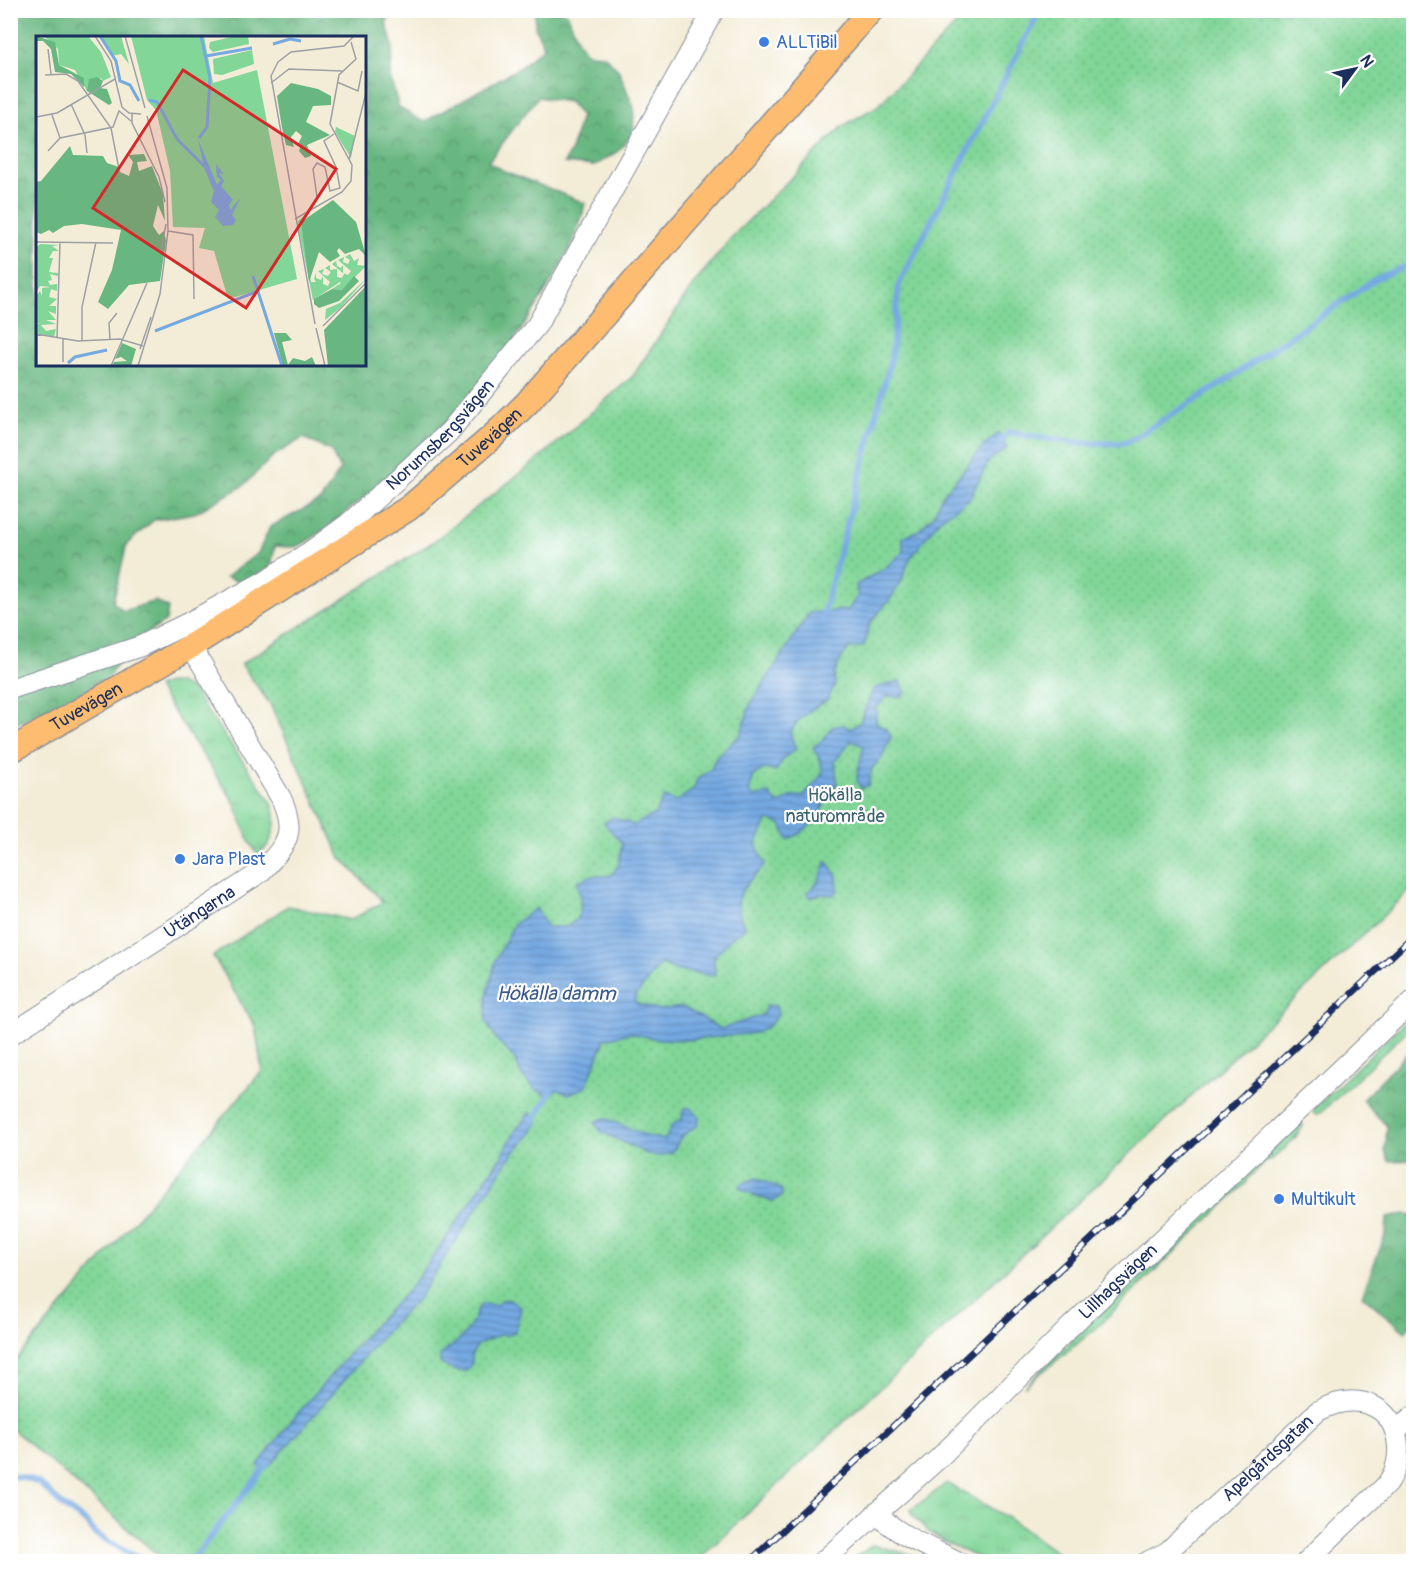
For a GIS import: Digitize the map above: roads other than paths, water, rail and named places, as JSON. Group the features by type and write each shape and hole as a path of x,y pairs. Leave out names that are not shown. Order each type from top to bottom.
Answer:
{"main road":[{"name":"Tuvevägen","path":"10,751 191,646 409,508 493,436 527,403 871,10"}],"street":[{"name":"Norumsbergsvägen","path":"10,689 141,646 265,581 350,523 449,432 537,325 714,10"},
{"name":"Utängarna","path":"10,1035 261,872 282,849 288,838 287,812 281,798 191,646"},
{"name":"Lillhagsvägen","path":"822,1562 938,1459 1070,1327 1413,1000"},
{"name":"Apelgårdsgatan","path":"1147,1562 1167,1552 1318,1411 1329,1405 1351,1400 1368,1404 1380,1410 1393,1425 1395,1431"},
{"path":"1306,1562 1389,1481 1398,1460 1398,1442 1395,1431 1413,1416"},
{"path":"876,1513 902,1535 959,1562"}],"water":[{"name":"Hökälla damm","path":"999,433 1007,448 989,461 969,499 939,520 909,560 901,582 870,623 864,646 848,649 840,662 835,675 835,685 827,700 796,723 790,733 796,749 785,757 776,771 764,769 754,775 749,791 754,797 769,794 778,804 791,797 804,796 823,773 820,760 813,747 824,739 832,727 843,725 851,729 860,722 873,689 900,681 906,692 900,697 888,696 876,708 876,724 887,729 891,737 881,759 872,768 868,786 860,788 857,779 864,746 851,741 835,761 837,784 815,820 801,833 788,840 781,824 768,820 756,844 765,865 745,886 739,900 738,908 745,928 733,936 714,957 715,976 675,970 661,963 635,997 635,1003 658,1010 683,1007 721,1029 762,1015 767,1005 776,1006 778,1014 770,1025 756,1033 688,1040 656,1039 630,1033 605,1039 586,1087 569,1094 557,1089 549,1096 535,1089 522,1076 515,1059 496,1039 486,1021 487,996 496,959 514,924 536,908 547,927 565,927 573,923 581,907 577,882 591,876 610,876 618,867 622,844 604,823 613,817 634,825 655,814 664,797 676,802 694,789 697,779 710,770 716,758 741,734 750,705 809,613 848,610 858,595 856,585 885,568 903,552 903,537 918,531 934,515 940,499 984,445"},
{"path":"827,861 837,876 838,890 834,895 821,894 811,898 807,893 818,882"},
{"path":"684,1108 690,1108 699,1116 698,1125 681,1137 672,1153 659,1156 647,1154 602,1132 594,1122 605,1118 649,1137 665,1140 672,1125 682,1119"},
{"path":"530,1112 538,1121 532,1133 511,1156 418,1299 391,1326 276,1459 265,1470 258,1465 288,1425 368,1332 410,1288 449,1234"},
{"path":"756,1178 781,1189 782,1196 773,1201 757,1197 740,1188 740,1185"},
{"path":"501,1300 510,1300 521,1308 515,1332 507,1336 502,1334 479,1344 472,1353 472,1363 466,1371 452,1370 440,1363 440,1356 461,1339 472,1324 481,1304 496,1305"}],"waterway":[{"path":"822,618 891,359 899,284 1040,10"},
{"path":"999,444 1009,432 1085,443 1128,442 1221,384 1377,278 1414,263"},
{"path":"532,1125 552,1089"},
{"path":"191,1562 268,1463"},
{"path":"10,1476 39,1483 64,1507 87,1523 95,1534 145,1562"}],"railway":[{"path":"749,1562 1414,935"}],"place":[{"name":"ALLTiBil","path":"764,42"},
{"name":"Jara Plast","path":"180,859"},
{"name":"Multikult","path":"1279,1199"}],"park label":[{"name":"Hökälla naturområde","path":"835,805"}]}
